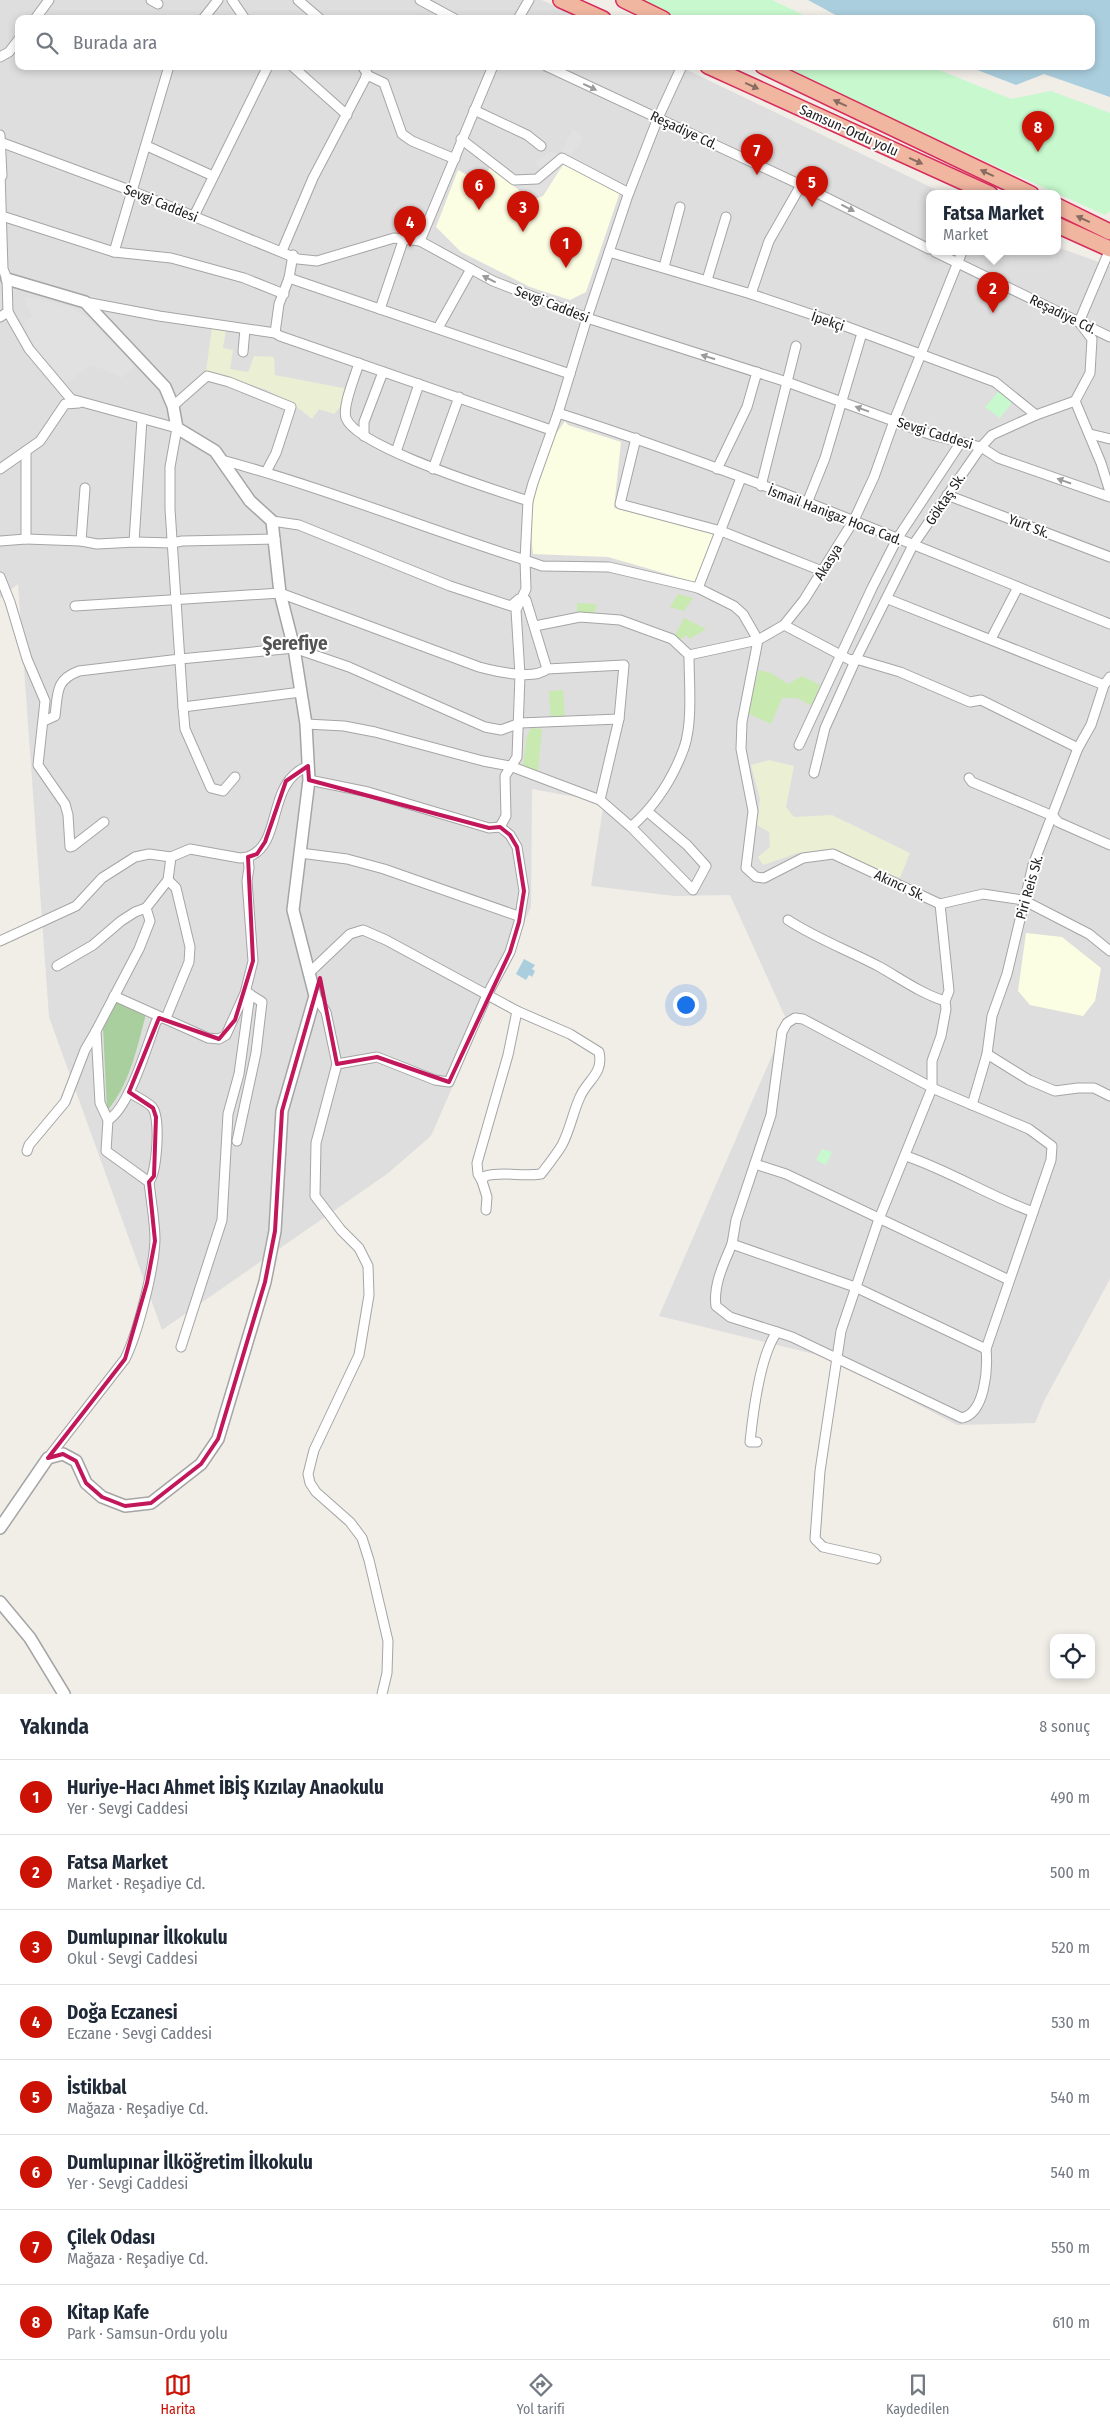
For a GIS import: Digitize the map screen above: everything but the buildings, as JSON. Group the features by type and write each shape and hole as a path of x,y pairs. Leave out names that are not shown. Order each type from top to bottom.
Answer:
{"highway":[{"path":"561,0 594,15"},
{"path":"624,0 655,15"},
{"name":"Samsun-Ordu yolu","path":"717,70 980,190"},
{"name":"Samsun-Ordu yolu","path":"771,70 1023,190"},
{"path":"1061,208 1110,232"},
{"path":"1061,227 1110,249"}],"street":[{"path":"37,15 49,0"},
{"path":"206,15 218,0"},
{"path":"232,0 242,15"},
{"path":"298,0 315,15"},
{"path":"420,0 447,15"},
{"path":"520,15 529,0"},
{"path":"0,57 14,52"},
{"path":"114,252 147,146 168,70"},
{"path":"194,216 212,176 266,70"},
{"path":"296,70 347,115"},
{"path":"282,251 313,178 368,73 365,70"},
{"path":"420,241 491,70"},
{"name":"Reşadiye Cd.","path":"555,70 801,184 926,247"},
{"path":"0,140 6,279 4,315 29,349 71,399 178,428 215,451 250,500 272,521 299,525 450,586 510,606 519,599 526,589 525,560 528,501 628,193 658,118 680,70"},
{"path":"366,75 384,83 402,134 412,141 455,159"},
{"path":"474,110 527,135 541,146"},
{"name":"Sevgi Caddesi","path":"0,140 298,258 316,260 394,238 420,241 493,281 587,318 787,382 932,435 980,447 998,458 1110,497"},
{"path":"461,140 514,180 538,179 562,158 628,193"},
{"path":"147,146 212,176"},
{"path":"0,172 3,217"},
{"path":"751,294 769,241 801,184"},
{"path":"664,267 680,207"},
{"path":"3,217 114,252 171,258 244,278 284,294"},
{"path":"708,280 726,217"},
{"path":"380,309 404,238"},
{"path":"1110,249 1079,322 1092,339 1090,373 1075,401 1090,434 1110,492"},
{"name":"İpekçi","path":"608,252 751,294 995,382 1036,415"},
{"path":"275,333 279,304 289,278 294,255"},
{"name":"Reşadiye Cd.","path":"941,255 1110,337"},
{"name":"Akasya","path":"689,655 758,640 784,625 804,600 854,520 874,477 894,421 961,255"},
{"path":"438,328 470,269"},
{"path":"289,278 570,374"},
{"path":"6,279 85,302 159,316 275,333 551,430"},
{"path":"85,302 164,387 173,406 178,428 170,467 172,543 185,729 211,788 223,791 235,777"},
{"path":"243,352 245,328"},
{"path":"807,503 825,458 862,333"},
{"path":"761,486 796,346"},
{"path":"359,364 344,411 347,421 357,432 433,470 528,501"},
{"path":"364,436 364,422 383,372"},
{"path":"717,469 746,407 757,372"},
{"path":"173,406 207,376 229,382 291,407 276,453 266,472"},
{"path":"396,452 419,384"},
{"path":"433,470 459,397"},
{"name":"Göktaş Sk.","path":"814,773 825,728 856,660 888,599 913,545 980,447 992,435 1036,415 1075,401"},
{"path":"0,470 40,440 64,404 82,403"},
{"name":"İsmail Hanigaz Hoca Cad.","path":"558,413 636,438 854,520 1110,624"},
{"path":"134,542 142,419"},
{"path":"1090,434 1110,439"},
{"path":"636,438 620,504 721,531 822,571"},
{"name":"Göktaş Sk.","path":"799,745 898,539 962,442"},
{"path":"26,451 26,539"},
{"path":"222,460 266,472 444,535 542,566 609,566 698,588 734,606 743,614 758,640"},
{"path":"698,588 741,478"},
{"path":"81,541 85,488"},
{"name":"Yurt Sk.","path":"947,495 1110,557"},
{"path":"272,521 280,593 294,648 306,724 309,780 293,910 315,996 326,1012 337,1064 316,1143 315,1196 340,1230 359,1248 368,1266 369,1295 359,1355 314,1450 308,1474 310,1483 316,1492 350,1522 362,1538 370,1560 388,1641 387,1673 382,1694"},
{"path":"0,540 81,541 97,544 275,539"},
{"path":"0,577 10,602 27,659 45,701 44,721 37,754 38,765 65,804 68,815 70,847 104,822"},
{"path":"991,639 1018,587"},
{"path":"75,606 177,598 280,593 479,667 501,673 520,675 544,672 547,669 624,665 619,719 600,800"},
{"path":"519,599 526,600 547,669"},
{"path":"500,827 506,816 504,776 517,757 520,723 520,675 516,610 519,599"},
{"path":"888,599 1104,685"},
{"path":"535,626 580,617 620,620 672,639 689,655 689,710 684,746 667,783 648,812 631,828"},
{"path":"784,625 842,654 850,660 900,672 970,702 981,700 1078,748"},
{"name":"Akıncı Sk.","path":"758,640 742,722 742,749 752,811 746,868 756,877 764,878 803,858 833,854 940,904 984,894 1023,900 1089,934 1110,951"},
{"path":"44,721 54,716 59,684 67,676 79,671 180,658 294,648 350,667 485,727 501,730 520,723 619,719"},
{"name":"Piri Reis Sk.","path":"972,1104 986,1054 992,1016 1007,974 1023,900 1033,865 1078,748 1091,725 1104,685 1110,677"},
{"path":"183,707 301,692"},
{"path":"306,724 344,726 375,732 483,761 510,766 600,800 631,828 692,890 706,866 687,845 648,812"},
{"path":"0,941 76,906 102,878 135,857 149,854 171,857 190,849 221,855 248,857 257,854 265,842 286,781 300,769 308,766"},
{"path":"968,778 1012,800 1053,816 1058,822 1110,845"},
{"path":"309,780 368,792 489,828 500,827 510,835 518,846 524,891 518,916 519,922 510,952 487,995 449,1082 435,1080 377,1057 337,1064"},
{"path":"300,853 347,859 384,869 518,916"},
{"path":"57,966 93,945 128,916 146,908 168,880 171,857"},
{"path":"181,1347 222,1220 228,1114 239,1074 252,961 247,881 250,868 248,857"},
{"path":"166,1018 189,962 190,946 176,888 168,880"},
{"path":"876,1559 823,1548 814,1539 820,1471 841,1330 879,1220 932,1088 932,1061 941,1036 946,1009 945,1001 949,990 940,904"},
{"path":"26,1151 65,1102 84,1050 139,949 150,921 146,908"},
{"path":"788,920 934,998 945,1001"},
{"path":"309,973 350,934 363,930 386,940 517,1011 589,1045 599,1052 601,1060 594,1078 581,1094 562,1144 541,1174 524,1177 499,1172 485,1176 482,1181"},
{"path":"114,996 208,1038 219,1039 226,1035 248,993"},
{"path":"237,1141 256,1053 262,1002 248,993"},
{"path":"48,1458 62,1454 76,1461 86,1483 102,1497 125,1506 151,1503 201,1464 218,1439 265,1282 274,1231 282,1111 315,996"},
{"path":"486,1210 487,1197 478,1174 478,1163 508,1055 517,1011"},
{"path":"108,1120 113,1117 129,1092 156,1022 159,1018 166,1018"},
{"path":"794,1018 822,1029 932,1088 972,1104 1029,1129 1052,1146 1051,1160 986,1349 987,1373 982,1393 976,1409 970,1416 962,1418 792,1337 730,1317 716,1306 715,1297 722,1267 732,1244 736,1220 771,1115 782,1032 787,1023 794,1018"},
{"path":"96,1030 100,1102 108,1120 106,1151 149,1182"},
{"path":"986,1054 1029,1080 1055,1091 1094,1088 1110,1096"},
{"path":"0,1528 48,1458 125,1359 133,1343 148,1283 155,1241 149,1182 154,1176 155,1167 156,1117 152,1108 129,1092"},
{"path":"906,1156 953,1175 990,1194 1033,1212"},
{"path":"755,1164 786,1174 879,1220 1009,1280"},
{"path":"732,1244 855,1287 986,1349"},
{"path":"757,1442 750,1442 755,1398 770,1346 777,1332"},
{"path":"1,1606 30,1638 64,1694"}],"highlighted area":[{"path":"308,766 309,780 489,828 500,827 510,835 517,847 524,891 519,922 510,952 449,1082 377,1057 337,1064 320,978 282,1111 275,1231 265,1282 218,1439 201,1464 151,1503 125,1506 102,1497 86,1483 76,1461 63,1454 48,1458 125,1359 147,1283 155,1241 149,1182 154,1176 156,1117 153,1108 129,1092 159,1018 219,1039 235,1020 253,961 248,857 257,854 265,842 286,781"}],"shaded area":[{"path":"0,0 542,0 573,15 15,15 15,70 687,70 937,190 926,190 926,255 1061,255 1061,248 1110,266 1110,1279 1044,1401 1035,1423 957,1425 830,1358 659,1316 787,1021 730,895 675,896 591,886 604,802 532,789 531,907 431,1136 387,1174 162,1330 49,1017 18,584 0,598"},
{"path":"573,129 584,138 571,155 592,167 588,174 565,162 542,195 533,198 513,181 523,172 531,178 540,170 535,162 551,152 560,155"},
{"path":"564,163 620,192 586,292 570,300 530,287 461,252 436,227 458,170 478,181 490,168 532,200 543,196"},
{"path":"24,297 36,298 73,308 88,318 135,366 122,378 92,365 66,383 32,345 23,321 32,317"},
{"path":"212,328 226,330 223,348 233,350 230,369 248,372 254,356 274,357 275,375 348,389 341,406 334,414 319,409 312,419 301,410 267,390 206,371"},
{"path":"565,421 568,425 621,442 614,508 716,533 695,582 608,557 533,554 531,535 533,499 556,434"},
{"path":"769,760 794,766 786,807 794,817 832,815 910,853 900,878 831,850 798,853 763,865 758,857 770,847 769,832 757,825 760,799 751,765"},
{"path":"1026,933 1062,937 1101,968 1095,1001 1083,1016 1030,1005 1018,991"}],"green space":[{"path":"640,0 772,0 804,15 672,15"},
{"path":"791,70 939,70 1011,99 1051,91 1110,113 1110,211 1105,215 1061,195 1061,190 1049,190 882,115"},
{"path":"999,391 1009,398 1011,404 1000,418 985,407"},
{"path":"678,594 693,598 684,611 670,607"},
{"path":"577,603 597,604 594,615 577,614"},
{"path":"684,618 706,629 690,639 686,635 679,641 674,637"},
{"path":"759,670 771,673 788,684 802,676 820,685 812,706 797,698 782,698 771,724 749,714 753,689"},
{"path":"563,690 565,718 551,720 549,691"},
{"path":"531,728 542,729 538,771 523,766 527,736"},
{"path":"117,1001 146,1014 136,1053 127,1077 122,1089 107,1111 103,1027"},
{"path":"822,1149 832,1152 826,1165 816,1160"}],"water":[{"path":"808,0 1110,0 1110,97 1044,74 1016,85 977,70 1095,70 1095,15 836,15"},
{"path":"524,959 535,965 532,969 535,971 532,977 529,975 526,980 516,974"}],"place":[{"name":"Kitap Kafe","path":"1038,152"},
{"name":"Çilek Odası","path":"757,175"},
{"name":"İstikbal","path":"812,207"},
{"name":"Dumlupınar İlköğretim İlkokulu","path":"479,210"},
{"name":"Dumlupınar İlkokulu","path":"523,232"},
{"name":"Doğa Eczanesi","path":"410,247"},
{"name":"Huriye-Hacı Ahmet İBİŞ Kızılay Anaokulu","path":"566,268"},
{"name":"Fatsa Market","path":"993,313"}],"district":[{"name":"Şerefiye","path":"295,643"}]}
